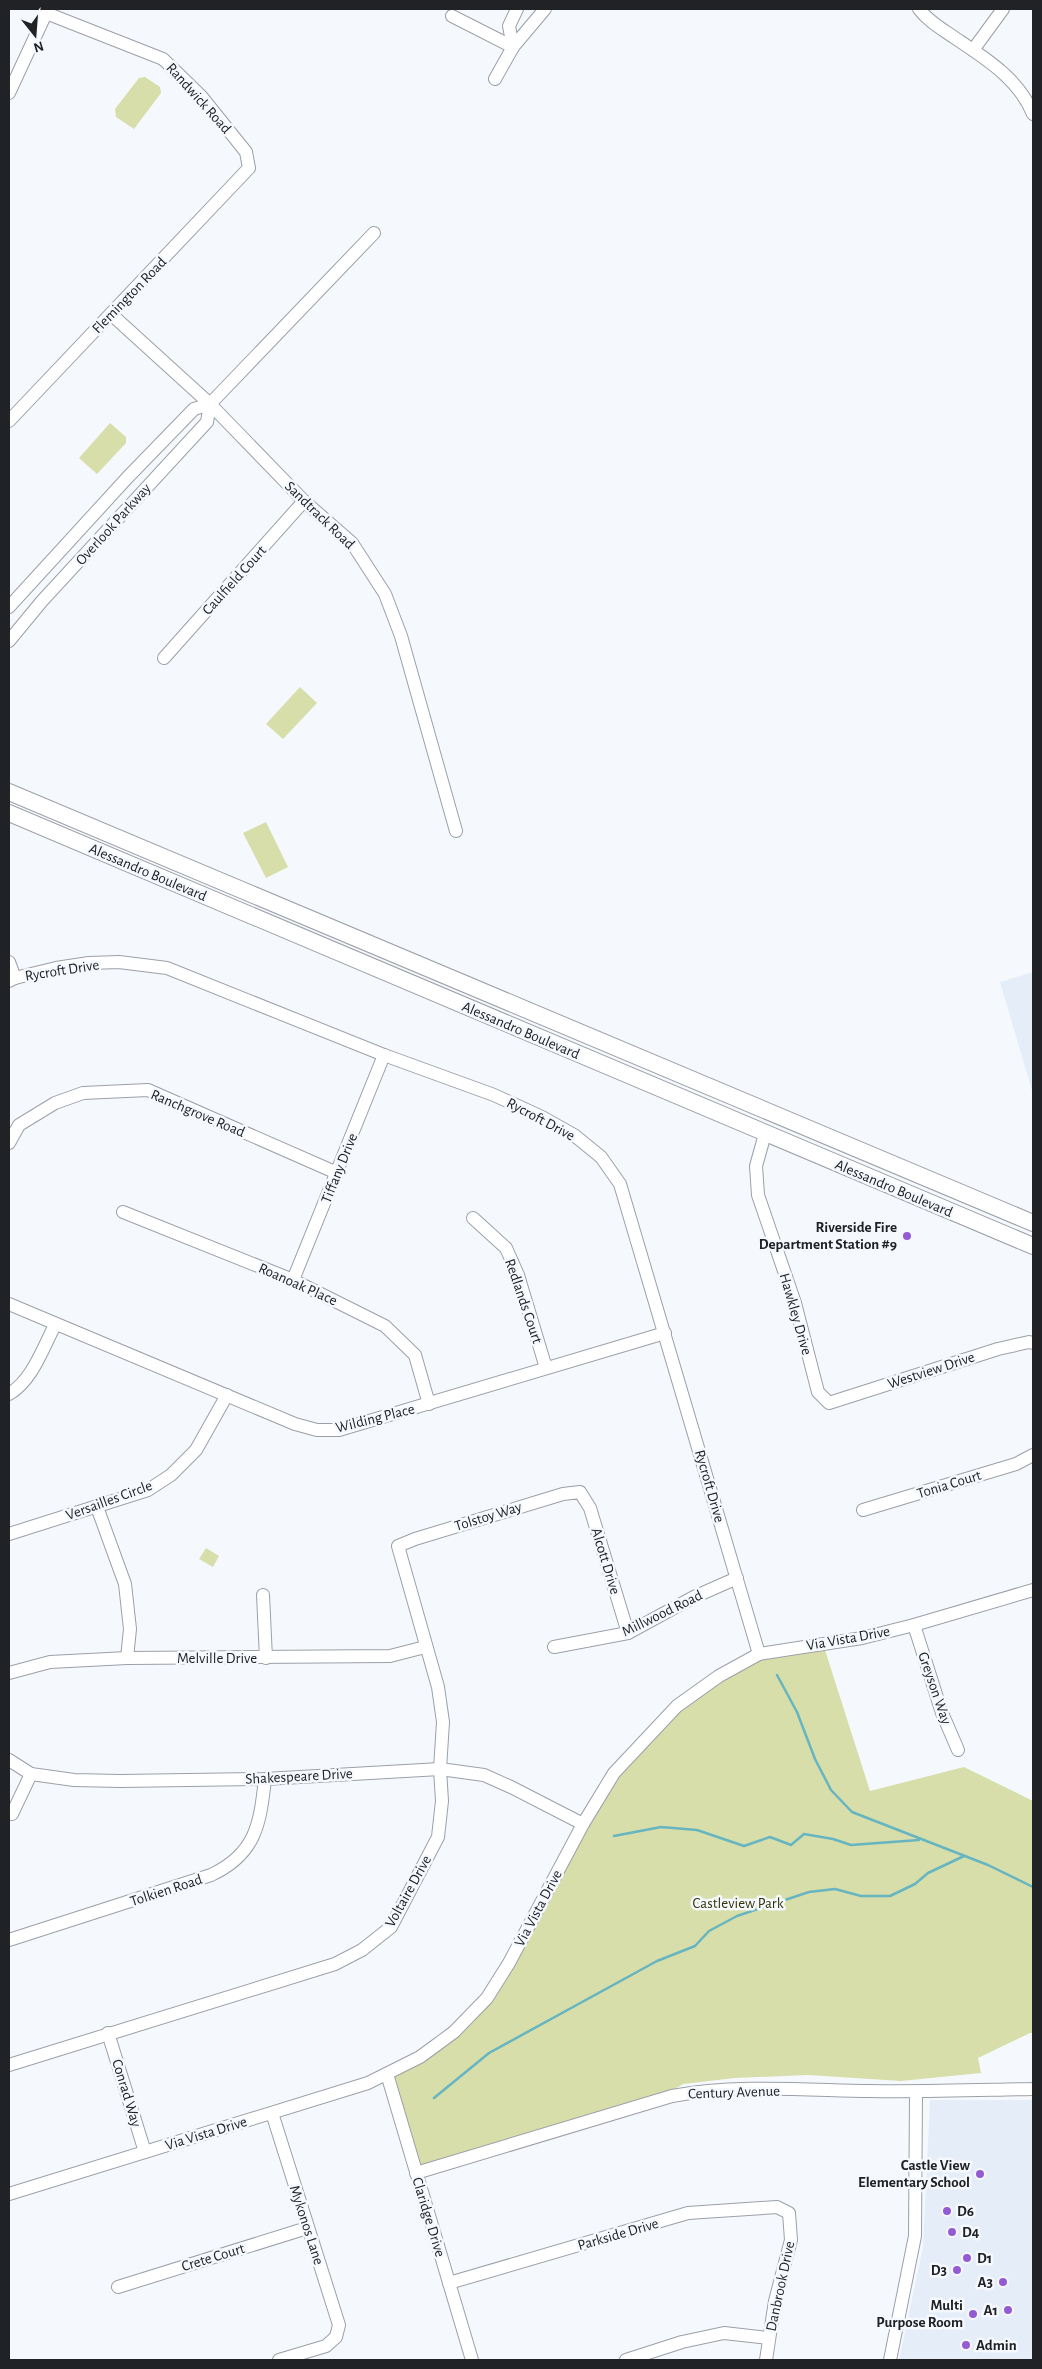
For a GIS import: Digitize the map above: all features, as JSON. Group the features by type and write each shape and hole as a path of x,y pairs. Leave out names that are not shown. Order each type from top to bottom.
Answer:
{"main road":[{"name":"Alessandro Boulevard","path":"9,792 1033,1223"},
{"name":"Alessandro Boulevard","path":"9,813 1033,1246"}],"street":[{"path":"513,46 510,26 517,9"},
{"path":"495,79 513,46 545,9"},
{"path":"919,9 937,26 973,50 1013,82 1033,114"},
{"path":"973,50 1003,9"},
{"path":"9,93 47,11"},
{"name":"Randwick Road","path":"47,11 163,59 201,96 246,152 249,168"},
{"path":"452,16 513,46"},
{"name":"Flemington Road","path":"9,421 249,168"},
{"name":"Overlook Parkway","path":"9,607 127,478 194,409 210,404 374,233"},
{"name":"Sandtrack Road","path":"111,314 210,404 304,501 352,543 385,594 401,636 414,689 456,831"},
{"name":"Overlook Parkway","path":"9,641 42,601 206,422 210,404"},
{"name":"Caulfield Court","path":"164,658 304,501"},
{"path":"9,962 12,980"},
{"name":"Rycroft Drive","path":"12,980 89,963 118,962 167,968 384,1055 494,1096 542,1117 574,1135 601,1156 620,1184 759,1654"},
{"name":"Tiffany Drive","path":"294,1280 384,1055"},
{"name":"Ranchgrove Road","path":"9,1143 19,1125 55,1103 83,1093 148,1090 337,1173"},
{"name":"Hawkley Drive","path":"765,1134 756,1166 758,1195 795,1303 818,1392 829,1403"},
{"name":"Roanoak Place","path":"123,1212 294,1280 385,1326 415,1355 429,1404"},
{"name":"Redlands Court","path":"473,1218 506,1248 518,1275 546,1368"},
{"name":"Wilding Place","path":"9,1304 55,1325 317,1430 339,1430 665,1333"},
{"path":"9,1394 18,1389 27,1376 55,1325"},
{"name":"Westview Drive","path":"829,1403 998,1349 1029,1342 1033,1343"},
{"name":"Versailles Circle","path":"9,1534 148,1490 171,1475 196,1450 227,1395"},
{"name":"Tonia Court","path":"863,1510 1016,1464 1033,1455"},
{"name":"Tolstoy Way","path":"398,1546 415,1539 562,1494 580,1492"},
{"name":"Alcott Drive","path":"580,1492 590,1508 628,1633"},
{"path":"97,1507 125,1584 130,1629 126,1658"},
{"name":"Voltaire Drive","path":"9,2065 335,1964 362,1950 391,1927 438,1837 442,1801 440,1769 443,1722 438,1687 398,1546"},
{"name":"Millwood Road","path":"554,1647 628,1633 694,1597 737,1578"},
{"name":"Via Vista Drive","path":"9,2194 368,2082 420,2057 454,2032 487,1998 509,1963 583,1824 614,1773 677,1706 718,1676 759,1654 862,1638 914,1625 1033,1590"},
{"path":"263,1595 266,1658"},
{"name":"Greyson Way","path":"914,1625 942,1713 958,1750"},
{"name":"Melville Drive","path":"9,1673 50,1662 126,1658 390,1656 425,1646"},
{"name":"Shakespeare Drive","path":"9,1760 31,1774 74,1780 111,1781 265,1779 440,1769 484,1775 583,1824"},
{"path":"12,1814 31,1774"},
{"name":"Tolkien Road","path":"9,1940 202,1878 230,1866 250,1844 260,1818 265,1779"},
{"name":"Conrad Way","path":"108,2033 145,2152"},
{"name":"Claridge Drive","path":"387,2074 472,2360"},
{"name":"Century Avenue","path":"416,2173 672,2096 695,2092 810,2090 916,2092 1033,2089"},
{"path":"890,2360 914,2236 916,2092"},
{"name":"Mykonos Lane","path":"272,2113 339,2324 336,2336 326,2346 279,2360"},
{"name":"Parkside Drive","path":"449,2283 688,2213 777,2207 790,2213"},
{"name":"Danbrook Drive","path":"766,2360 775,2301 791,2240 790,2213"},
{"name":"Crete Court","path":"118,2287 307,2228"},
{"path":"626,2360 682,2342 724,2333 768,2338"}],"shaded area":[{"path":"1033,972 1033,1094 1000,982"},
{"name":"Castle View Elementary School","path":"930,2100 1033,2100 1033,2360 899,2360 923,2247"}],"green space":[{"path":"145,77 160,87 161,93 134,129 116,117 115,109 139,78"},
{"path":"110,423 126,437 126,443 97,474 79,458"},
{"path":"300,687 317,703 283,739 266,724"},
{"path":"266,822 288,867 266,878 243,833"},
{"path":"206,1548 219,1556 213,1567 199,1559"},
{"name":"Castleview Park","path":"825,1650 870,1791 964,1767 1033,1801 1033,2033 978,2058 981,2073 901,2081 808,2075 735,2078 683,2084 646,2106 413,2176 387,2075 475,2012 603,1790 676,1706 759,1660"}],"waterway":[{"path":"777,1675 797,1712 815,1759 831,1790 852,1812 988,1865 1033,1887"},
{"path":"614,1836 661,1827 697,1830 744,1846 770,1837 791,1845 804,1834 833,1839 851,1845 919,1840"},
{"path":"434,2098 489,2053 657,1961 695,1946 709,1931 737,1916 809,1892 835,1889 861,1896 890,1896 915,1884 928,1873 964,1856"}],"place":[{"name":"Riverside Fire Department Station #9","path":"907,1236"},
{"name":"Castle View Elementary School","path":"980,2174"},
{"name":"D6","path":"947,2211"},
{"name":"D4","path":"952,2232"},
{"name":"D1","path":"967,2258"},
{"name":"D3","path":"957,2270"},
{"name":"A3","path":"1003,2282"},
{"name":"A1","path":"1008,2310"},
{"name":"Multi Purpose Room","path":"973,2314"},
{"name":"Admin","path":"966,2345"}]}
